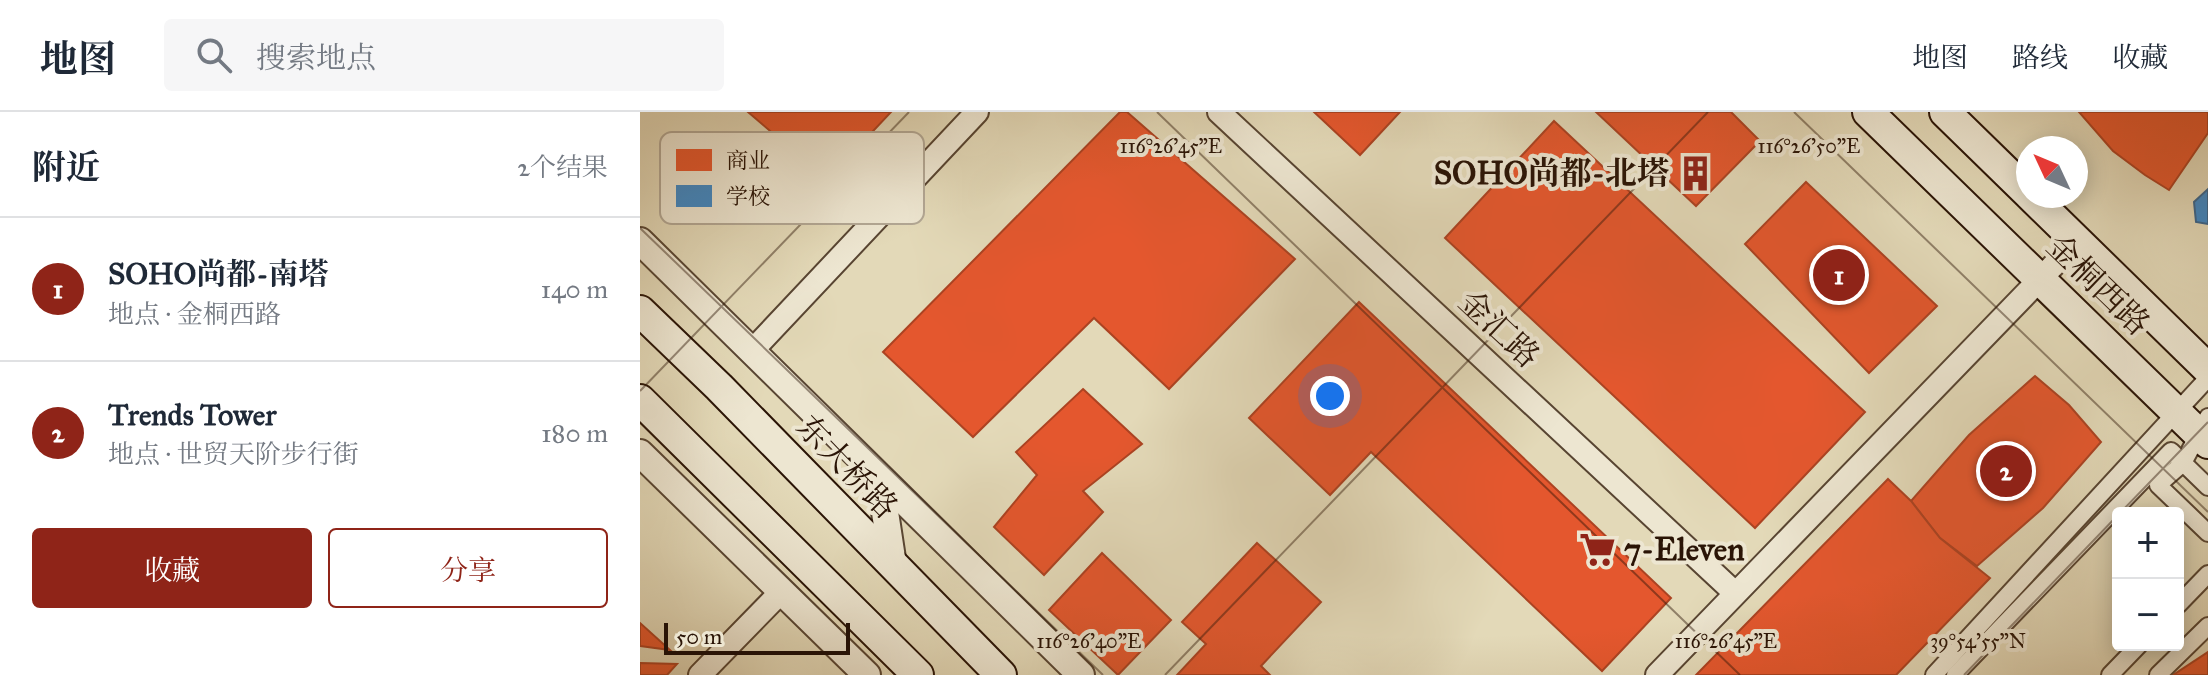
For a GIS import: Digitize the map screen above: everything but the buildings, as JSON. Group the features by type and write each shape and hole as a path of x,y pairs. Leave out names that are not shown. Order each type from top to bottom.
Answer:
{"main road":[{"name":"金桐西路","path":"1868,112 2176,412 2205,431"},
{"name":"金桐西路","path":"1945,112 2016,180"},
{"name":"金桐西路","path":"2044,208 2208,369"},
{"name":"东大桥路","path":"640,311 719,387 1001,675"},
{"path":"640,400 918,675"}],"street":[{"path":"924,168 977,112"},
{"name":"金汇路","path":"1219,112 1735,593"},
{"path":"751,352 872,224"},
{"path":"640,241 1081,675"},
{"path":"1657,675 2077,241"},
{"path":"1934,675 2208,378"},
{"path":"2205,431 2183,463 2158,485 2208,533"},
{"path":"1955,675 2171,451 2208,487"},
{"path":"640,453 867,675"},
{"path":"880,479 893,565"},
{"path":"2184,599 2208,574"},
{"path":"700,675 782,591"},
{"path":"2158,675 2208,626"},
{"path":"2110,675 2133,651"}],"place":[{"name":"SOHO尚都-北塔","path":"1695,173"},
{"name":"SOHO尚都-南塔","path":"1839,275"},
{"name":"Trends Tower","path":"2006,471"},
{"name":"7-Eleven","path":"1598,549"}]}
